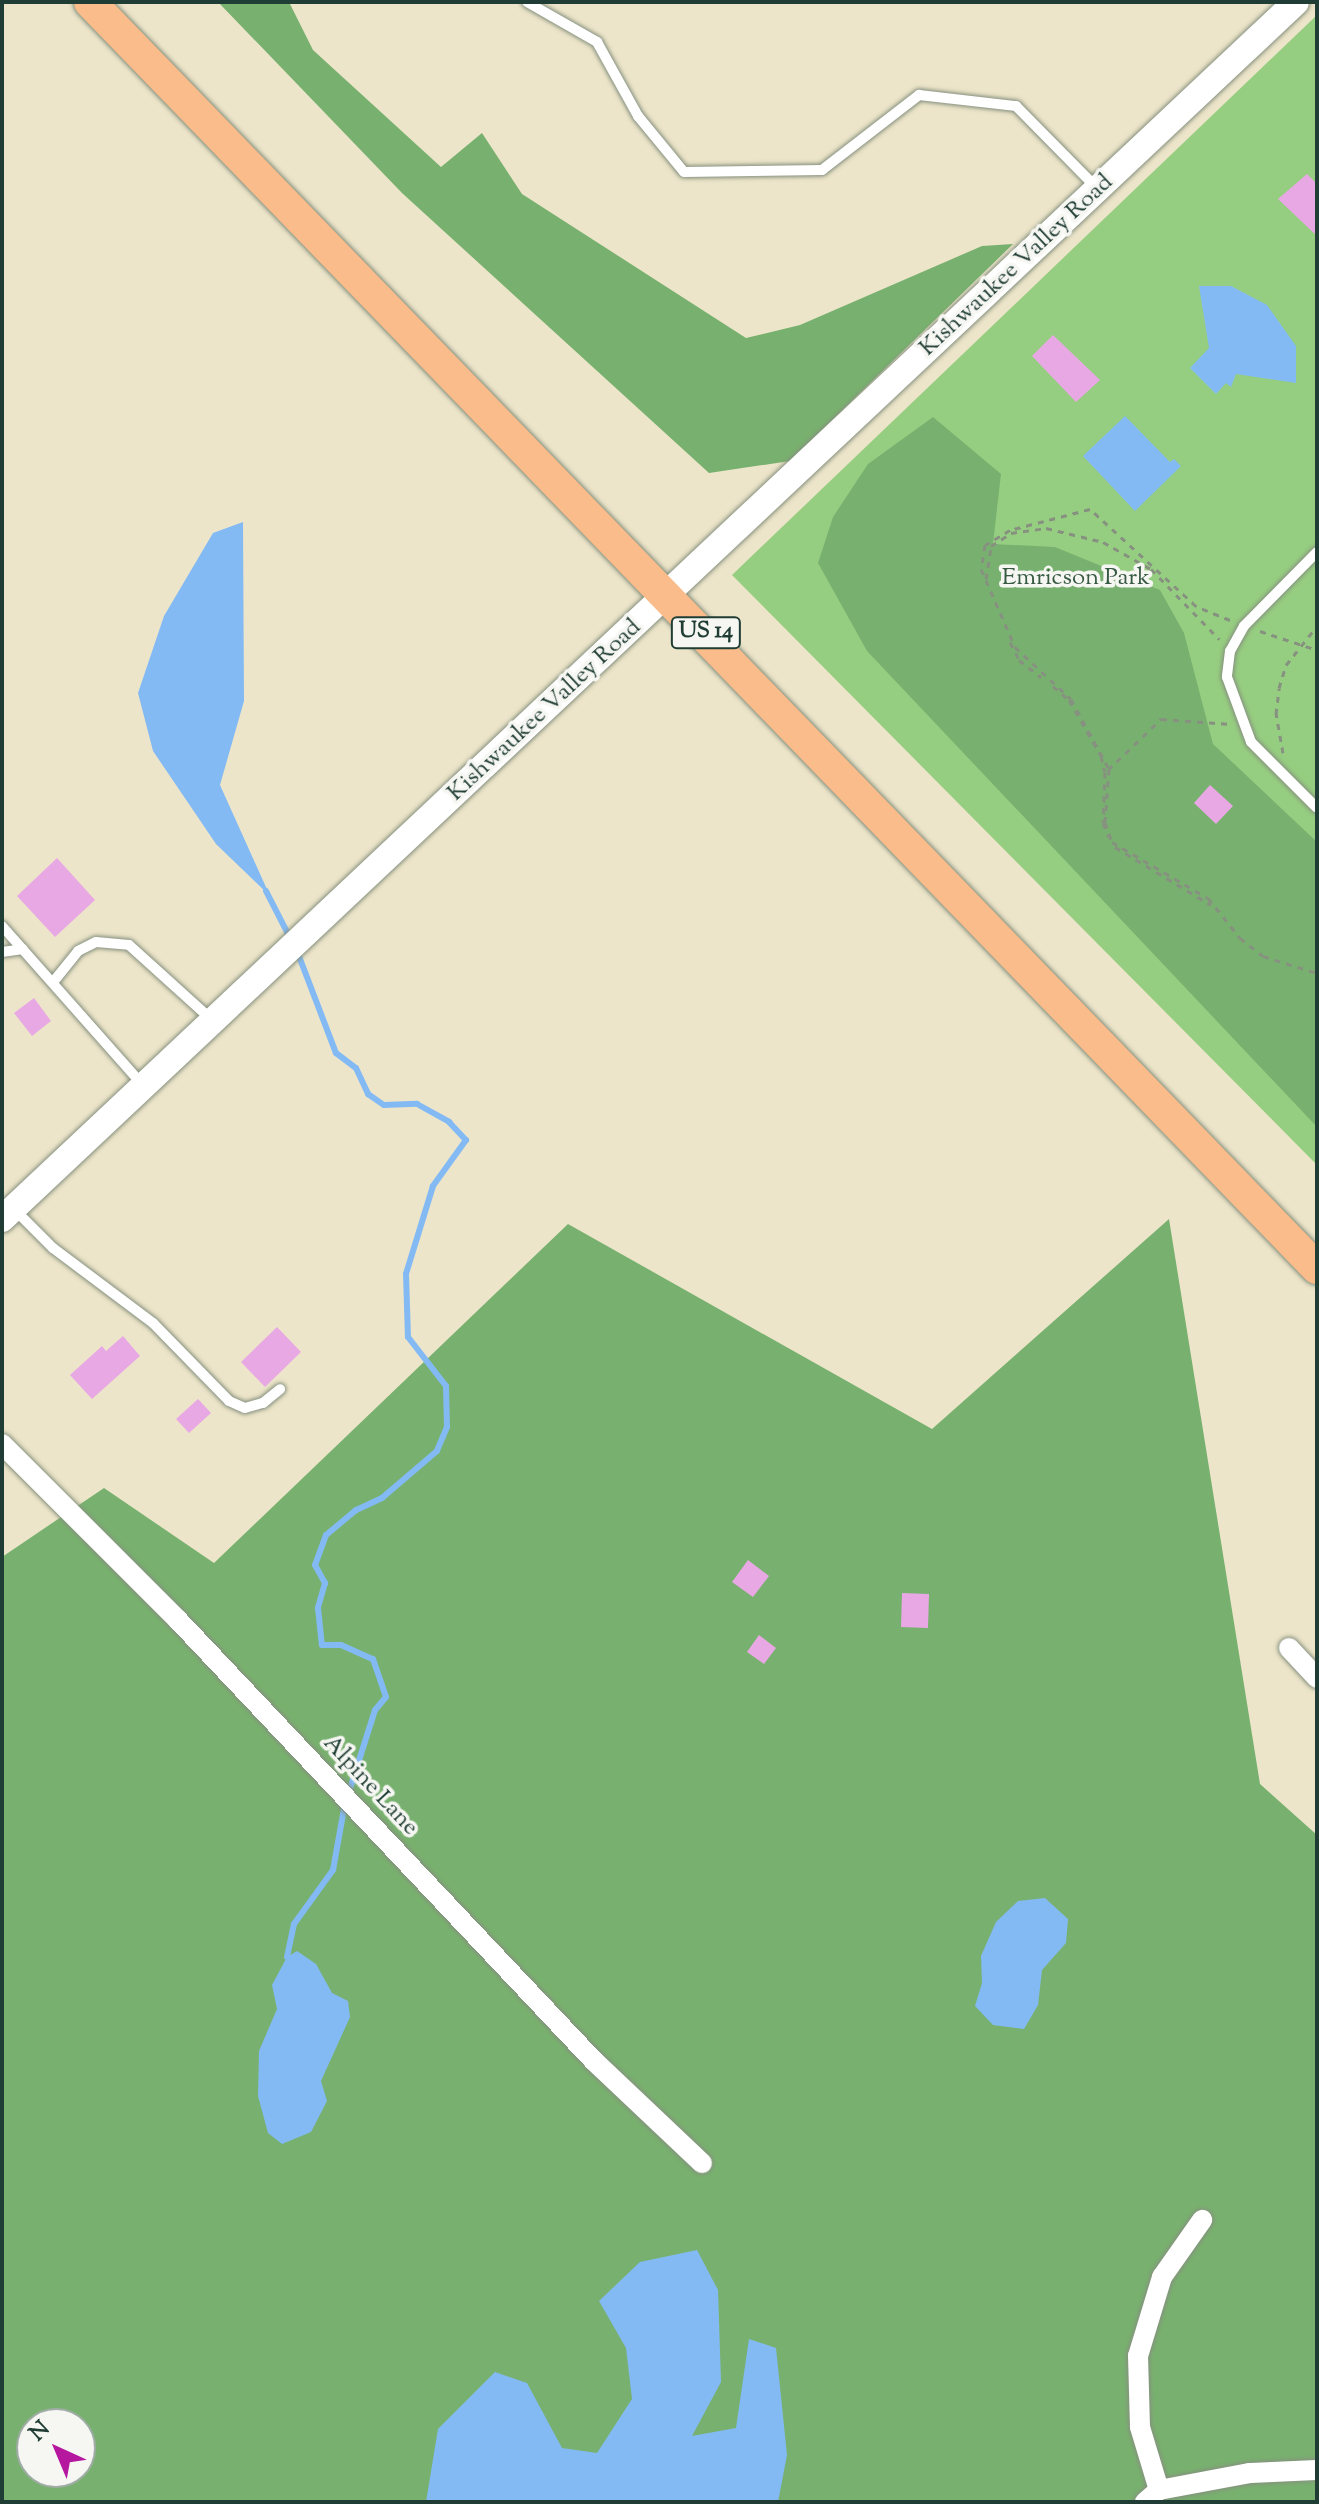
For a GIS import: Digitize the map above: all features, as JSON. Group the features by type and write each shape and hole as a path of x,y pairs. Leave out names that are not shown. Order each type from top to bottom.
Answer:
{"main road":[{"name":"US 14","path":"90,2 669,595 1317,1268"}],"street":[{"name":"Kishwaukee Valley Road","path":"8,1214 1296,2"},
{"name":"Alpine Lane","path":"2,1444 178,1620 593,2060 702,2163"},
{"path":"1289,1648 1317,1678"},
{"path":"1202,2220 1162,2277 1138,2356 1140,2427 1152,2496 1250,2473 1317,2470"}],"lane":[{"path":"527,2 597,42 638,116 684,172 822,170 919,95 1016,106 1098,189"},
{"path":"1317,552 1244,626 1230,651 1227,677 1251,742 1317,808"},
{"path":"2,926 54,981 143,1086"},
{"path":"54,981 78,951 96,942 129,945 213,1021"},
{"path":"2,952 23,949"},
{"path":"8,1214 153,1323 229,1401 245,1408 263,1403 280,1389"}],"path":[{"path":"1317,650 1196,606 1090,509 1010,530 985,545 981,569 1012,651 1069,700 1107,771 1103,823 1118,849 1207,900 1262,957 1317,974"},
{"path":"987,590 985,568 991,546 1011,533 1046,528 1103,542 1151,569 1230,651"},
{"path":"1289,780 1276,714 1286,665 1317,626"},
{"path":"1107,771 1161,719 1243,724"}],"green space":[{"path":"218,2 289,2 313,50 441,167 482,133 522,194 746,338 800,325 982,246 1013,244 790,461 709,473 402,193"},
{"name":"Emricson Park","path":"1317,15 1317,1165 732,575"},
{"path":"933,417 1001,474 993,544 1055,547 1160,590 1184,633 1213,744 1317,842 1317,1127 867,651 818,563 833,517 868,464"},
{"path":"1169,1219 1260,1784 1317,1835 1317,2502 2,2502 2,1557 104,1488 214,1563 568,1224 932,1429"}],"water":[{"path":"1199,286 1231,286 1267,305 1296,346 1296,383 1236,374 1231,387 1226,383 1216,394 1190,368 1209,348"},
{"path":"1125,416 1170,462 1174,459 1181,466 1135,511 1083,456"},
{"path":"243,522 244,701 220,785 270,896 216,844 153,751 138,693 164,616 213,533"},
{"path":"1045,1898 1068,1919 1066,1943 1042,1970 1038,2005 1024,2029 993,2025 975,2006 982,1983 981,1956 996,1922 1018,1901"},
{"path":"297,1951 316,1964 332,1993 348,2001 350,2017 321,2081 327,2101 311,2132 282,2144 268,2133 258,2096 259,2051 277,2009 272,1985 287,1957"},
{"path":"697,2250 718,2290 721,2382 692,2436 736,2428 749,2339 776,2348 787,2455 778,2502 426,2502 438,2429 495,2372 527,2383 562,2448 597,2453 632,2399 626,2348 599,2301 640,2262"}],"building":[{"path":"1307,174 1317,184 1317,236 1278,199"},
{"path":"1053,335 1100,380 1076,402 1032,356"},
{"path":"1210,785 1233,806 1216,824 1194,803"},
{"path":"57,858 95,900 55,937 17,896"},
{"path":"34,998 51,1021 32,1036 14,1013"},
{"path":"277,1327 301,1352 265,1387 241,1362"},
{"path":"123,1336 140,1356 92,1399 70,1375 102,1346 106,1351"},
{"path":"198,1399 211,1413 189,1433 176,1419"},
{"path":"748,1560 769,1576 753,1597 732,1582"},
{"path":"902,1593 929,1594 928,1628 901,1627"},
{"path":"759,1635 776,1648 764,1664 747,1652"}],"waterway":[{"path":"266,891 290,938"},
{"path":"297,951 336,1053 356,1068 368,1094 384,1105 417,1104 449,1122 466,1140 433,1186 406,1274 408,1337 446,1386 447,1427 437,1451 382,1498 356,1510 326,1535 315,1565 325,1583 318,1608 322,1645 341,1645 373,1659 386,1697 375,1710 349,1792"},
{"path":"287,1957 294,1924 333,1870 345,1803"}]}
